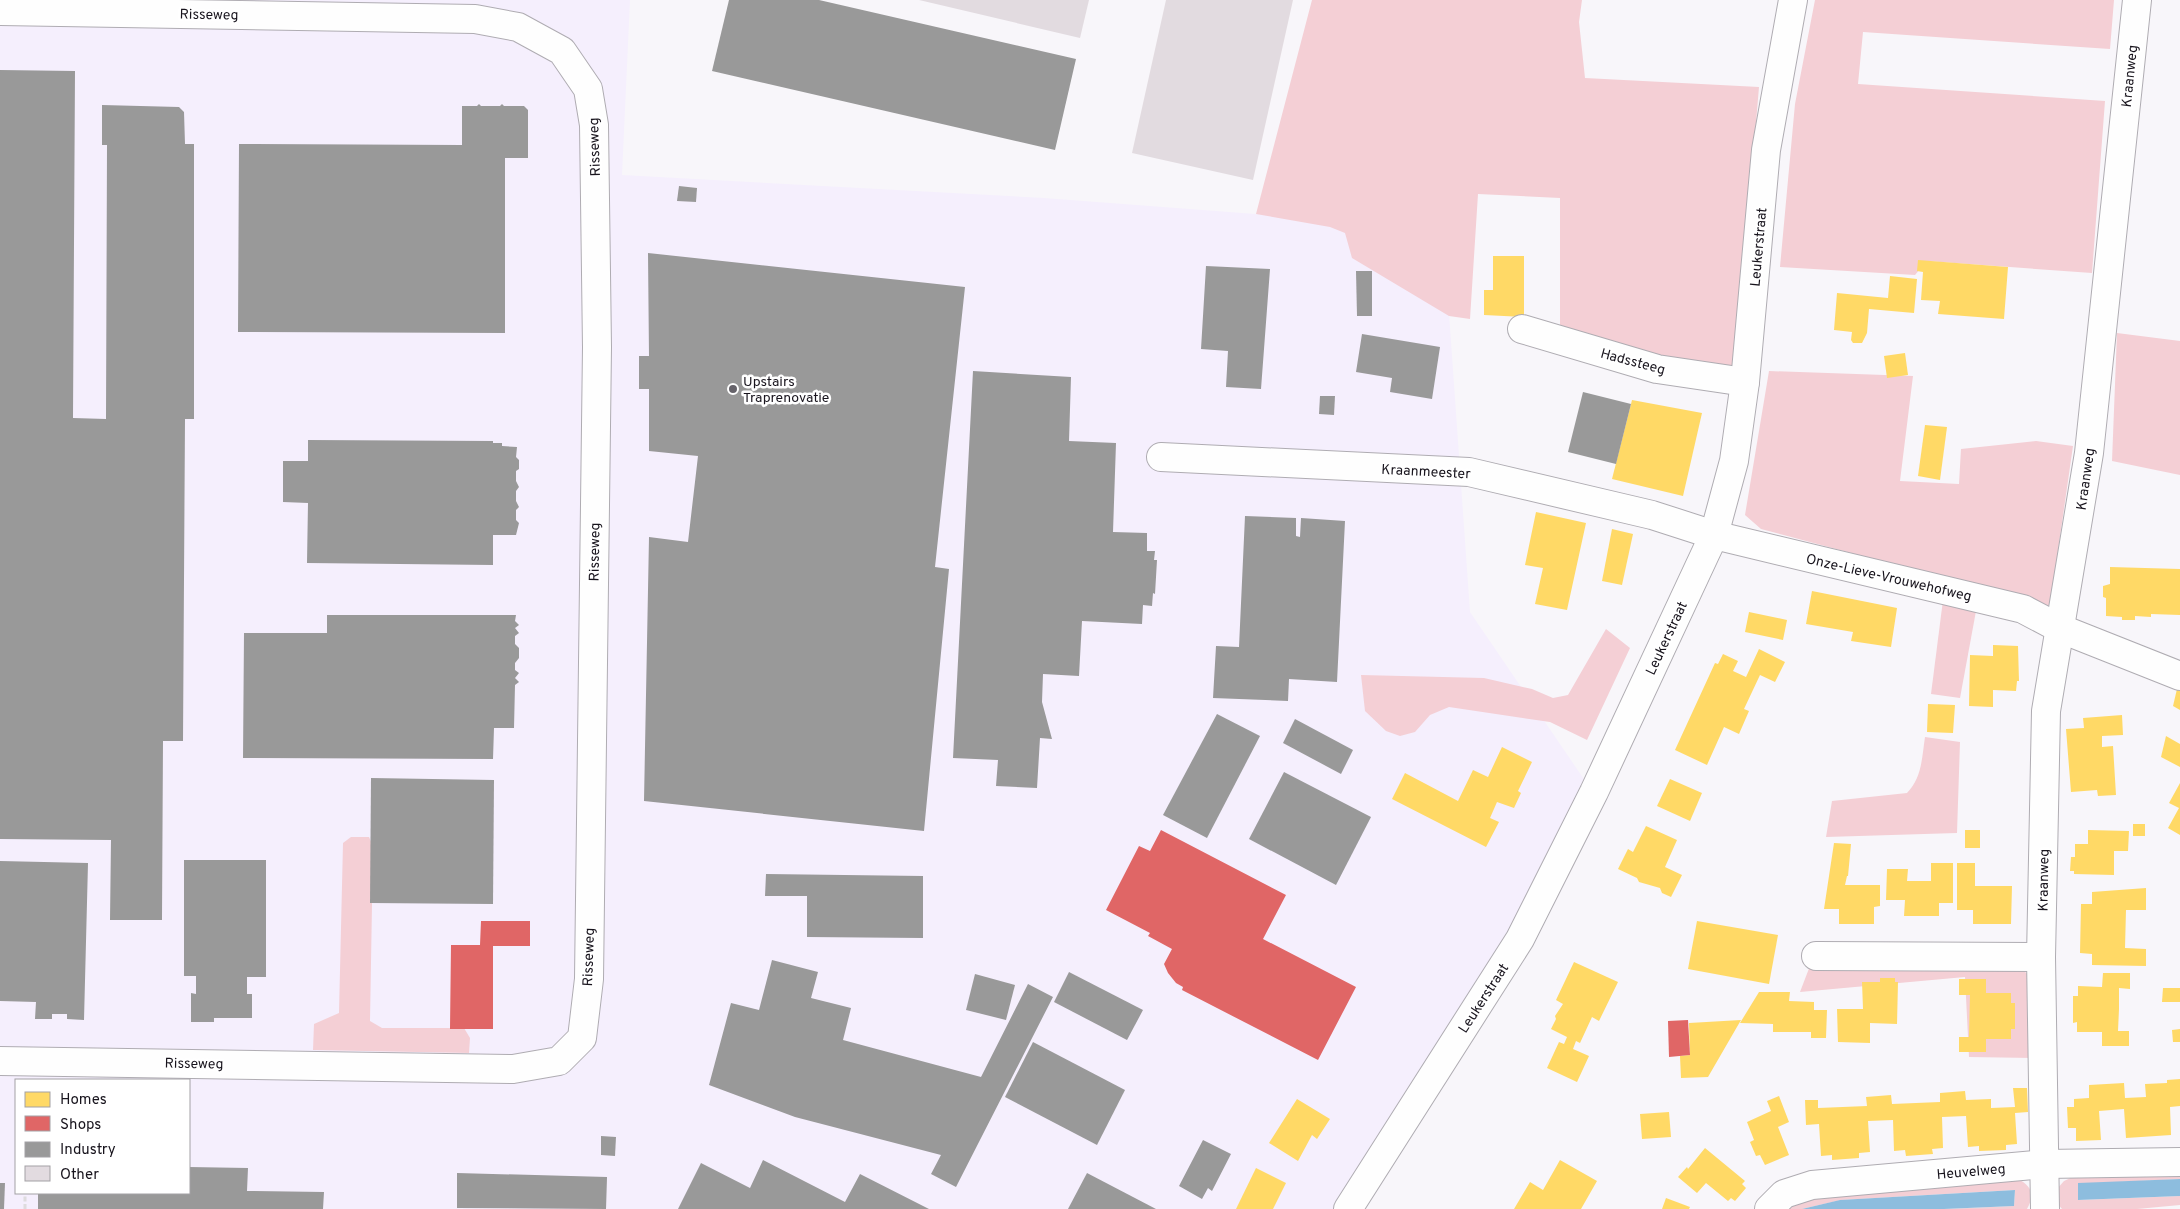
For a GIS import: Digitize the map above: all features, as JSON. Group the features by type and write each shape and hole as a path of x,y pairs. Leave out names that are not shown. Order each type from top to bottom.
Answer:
{"street":[{"name":"Leukerstraat","path":"1348,1209 1520,940 1594,792 1714,535 1734,461 1746,382 1766,150 1793,0"},
{"name":"Kraanweg","path":"2045,1209 2041,957 2046,711 2089,453 2137,0"},
{"name":"Risseweg","path":"0,11 308,8 474,19 518,26 562,51 588,89 594,125 597,348 589,979 582,1038 559,1061 513,1069 0,1061"},
{"name":"Hadssteeg","path":"1522,329 1657,369 1746,382"},
{"name":"Kraanmeester","path":"1161,457 1470,472 1652,514 1714,535"},
{"name":"Onze-Lieve-Vrouwehofweg","path":"1714,535 2023,609 2059,628 2180,676"},
{"path":"1816,956 2041,957"},
{"name":"Heuvelweg","path":"1770,1209 1784,1194 1812,1185 2045,1164 2180,1162"}],"path":[{"path":"25,1194 25,1209"}],"shaded area":[{"path":"0,0 630,0 622,175 1044,198 1443,228 1470,612 1592,791 1350,1209 0,1209"},
{"path":"1312,0 1582,0 1579,22 1585,78 1759,87 1735,370 1676,362 1560,325 1560,198 1478,194 1470,319 1449,316 1352,258 1345,233 1330,227 1256,214"},
{"path":"1815,0 2114,0 2110,49 1863,32 1858,84 2105,101 2092,273 1927,261 1915,275 1780,267 1795,104"},
{"path":"2117,333 2180,341 2180,475 2112,461"},
{"path":"1769,371 1913,376 1900,481 1959,484 1961,449 2036,441 2073,446 2050,606 1761,529 1745,515"},
{"path":"1943,600 1976,611 1960,698 1931,694"},
{"path":"1606,629 1630,648 1587,740 1550,722 1449,707 1430,715 1415,732 1400,736 1386,731 1365,711 1361,675 1484,678 1532,689 1553,698 1568,695"},
{"path":"1925,737 1960,742 1957,833 1826,837 1832,801 1907,793 1916,781 1922,760"},
{"path":"351,837 369,837 373,846 370,1021 382,1028 464,1028 470,1038 469,1053 313,1050 314,1024 339,1013 343,843"},
{"path":"1813,958 2015,963 2034,980 2033,1058 1969,1057 1965,977 1800,992"},
{"path":"2180,1169 2180,1179 2078,1184 2079,1200 2180,1196 2180,1205 2137,1209 2062,1209 2057,1203 2057,1189 2064,1181 2077,1175"},
{"path":"2018,1179 2031,1191 2031,1199 2027,1209 1944,1209 2014,1206 2015,1190 1841,1200 1802,1209 1781,1209 1801,1197"}],"water":[{"path":"2180,1179 2180,1196 2078,1200 2078,1183"},
{"path":"2015,1190 2014,1206 1944,1209 1802,1209 1840,1200"}],"building: Homes":[{"path":"1493,256 1524,256 1524,317 1484,315 1484,290 1493,290"},
{"path":"1918,260 2008,267 2004,319 1938,314 1940,301 1921,300 1923,272 1917,271"},
{"path":"1890,276 1917,279 1914,313 1869,309 1867,333 1862,343 1853,343 1851,340 1852,332 1834,330 1837,293 1888,298"},
{"path":"1905,353 1908,375 1887,378 1884,356"},
{"path":"1632,400 1702,413 1683,496 1612,479"},
{"path":"1925,425 1947,427 1940,480 1918,476"},
{"path":"1536,512 1586,523 1567,610 1535,604 1543,568 1525,565"},
{"path":"1612,529 1633,534 1622,585 1602,581"},
{"path":"2110,567 2180,569 2180,615 2151,614 2151,617 2135,616 2135,620 2122,620 2122,617 2106,616 2106,598 2103,597 2103,586 2110,584"},
{"path":"1812,591 1897,608 1891,647 1851,641 1853,632 1806,624"},
{"path":"1749,612 1787,620 1783,640 1745,632"},
{"path":"1993,645 2018,646 2019,681 2017,681 2016,691 1993,690 1993,707 1969,706 1970,655 1993,656"},
{"path":"1759,649 1785,662 1775,682 1760,675 1744,709 1749,711 1739,734 1724,727 1707,765 1675,750 1715,663 1718,664 1723,654 1738,661 1733,671 1746,677"},
{"path":"2177,689 2180,691 2180,710 2173,706"},
{"path":"1928,704 1955,705 1953,733 1927,732"},
{"path":"2122,715 2123,735 2102,736 2102,747 2113,746 2116,795 2098,796 2097,790 2071,792 2066,729 2084,728 2083,718"},
{"path":"2166,736 2180,744 2180,767 2161,757"},
{"path":"1502,747 1532,762 1518,791 1521,793 1514,808 1497,802 1490,818 1499,822 1486,847 1392,799 1405,773 1458,801 1473,770 1488,777"},
{"path":"1670,779 1702,793 1690,821 1657,806"},
{"path":"2180,783 2180,835 2168,828 2179,808 2169,803"},
{"path":"2133,824 2145,824 2145,836 2133,836"},
{"path":"1646,826 1677,840 1665,867 1682,875 1671,897 1662,893 1660,888 1639,882 1637,878 1618,869 1628,849 1633,852"},
{"path":"1965,830 1980,830 1980,848 1965,848"},
{"path":"2088,830 2129,831 2128,851 2114,851 2114,875 2074,874 2074,871 2070,871 2071,857 2075,857 2075,844 2088,844"},
{"path":"1834,843 1851,844 1848,876 1845,885 1880,885 1880,906 1874,907 1874,924 1839,924 1839,909 1824,909"},
{"path":"1931,863 1953,863 1953,903 1939,903 1939,916 1904,916 1905,900 1886,900 1887,869 1908,869 1907,881 1931,881"},
{"path":"1957,863 1975,863 1975,886 2012,886 2011,924 1973,924 1973,910 1957,910"},
{"path":"2146,888 2146,910 2126,910 2125,948 2146,949 2146,966 2092,965 2092,954 2080,953 2081,904 2092,904 2092,892"},
{"path":"1697,921 1778,935 1769,984 1688,969"},
{"path":"1574,962 1618,982 1599,1021 1592,1017 1580,1043 1576,1041 1573,1049 1589,1056 1577,1082 1547,1068 1559,1042 1564,1044 1567,1037 1551,1029 1556,1019 1555,1016 1563,1004 1556,1000"},
{"path":"2103,973 2130,973 2130,989 2119,988 2118,1031 2129,1031 2129,1046 2102,1046 2102,1032 2077,1032 2077,1022 2073,1023 2073,996 2078,996 2078,986 2102,987"},
{"path":"1880,978 1895,978 1895,982 1898,982 1897,1024 1870,1023 1870,1043 1838,1042 1837,1009 1863,1009 1862,982 1880,982"},
{"path":"1959,979 1986,979 1986,993 2011,993 2011,1003 2015,1003 2015,1029 2011,1029 2011,1039 1986,1039 1986,1052 1959,1052 1959,1037 1969,1037 1970,995 1959,995"},
{"path":"2163,988 2180,988 2180,1002 2162,1002"},
{"path":"1759,992 1790,992 1789,1001 1814,1002 1814,1010 1827,1010 1826,1038 1811,1038 1811,1032 1773,1032 1773,1024 1740,1023"},
{"path":"1741,1020 1708,1077 1681,1078 1680,1056 1690,1055 1689,1023"},
{"path":"2180,1029 2180,1042 2173,1042 2172,1030"},
{"path":"2180,1079 2180,1106 2170,1107 2171,1135 2126,1138 2124,1109 2099,1111 2101,1140 2076,1141 2076,1128 2068,1128 2067,1107 2074,1107 2074,1099 2089,1098 2089,1085 2124,1083 2125,1098 2146,1097 2145,1084 2167,1083 2167,1080"},
{"path":"2013,1088 2027,1088 2028,1112 2015,1113 2017,1144 2006,1145 2006,1150 1979,1151 1979,1146 1968,1147 1966,1116 1942,1117 1943,1148 1932,1149 1933,1154 1906,1156 1905,1150 1894,1151 1893,1120 1868,1121 1870,1152 1859,1153 1859,1158 1832,1160 1832,1155 1821,1156 1819,1124 1806,1125 1805,1100 1818,1100 1818,1108 1867,1106 1866,1097 1891,1095 1892,1104 1940,1102 1940,1093 1965,1091 1966,1100 1991,1099 1991,1108 2015,1107"},
{"path":"1779,1096 1789,1122 1778,1127 1789,1155 1765,1165 1760,1155 1756,1156 1750,1142 1754,1140 1747,1122 1771,1111 1767,1101"},
{"path":"1297,1099 1330,1119 1317,1139 1312,1135 1298,1161 1269,1143"},
{"path":"1669,1112 1671,1137 1642,1139 1640,1114"},
{"path":"1705,1148 1745,1181 1742,1184 1746,1188 1735,1201 1731,1198 1728,1201 1706,1183 1697,1193 1678,1177 1687,1167 1688,1169"},
{"path":"1560,1160 1597,1181 1581,1209 1514,1209 1530,1182 1543,1190"},
{"path":"1256,1168 1286,1183 1273,1209 1236,1209"},
{"path":"1666,1198 1690,1207 1689,1209 1662,1209"}],"building: Shops":[{"path":"1161,830 1286,895 1263,939 1356,987 1318,1060 1182,990 1183,987 1176,983 1164,964 1172,949 1148,936 1150,933 1106,910 1139,846 1150,851"},
{"path":"481,921 530,921 530,946 493,946 493,1029 450,1029 451,945 480,945"},
{"path":"1688,1020 1690,1055 1669,1057 1668,1021"}],"building: Industry":[{"path":"729,0 819,0 1076,59 1055,150 712,71"},
{"path":"0,70 75,71 73,418 106,419 107,145 102,145 102,105 179,107 184,112 185,144 194,144 194,419 185,419 183,741 163,741 162,920 110,920 111,840 0,839"},
{"path":"479,104 481,106 500,106 502,104 504,106 524,106 528,110 528,158 505,158 505,333 238,332 239,144 462,145 462,106 477,106"},
{"path":"679,186 697,188 696,202 677,201"},
{"path":"648,253 965,287 935,567 949,569 924,831 644,801 649,537 688,542 698,456 649,451 649,389 639,389 639,356 649,356"},
{"path":"1206,266 1270,269 1261,389 1226,387 1228,351 1201,349"},
{"path":"1356,271 1372,271 1372,316 1357,316"},
{"path":"1362,334 1440,347 1432,399 1390,392 1392,378 1356,372"},
{"path":"973,371 1071,377 1069,441 1116,443 1113,532 1147,533 1147,551 1155,551 1154,560 1157,560 1155,594 1153,593 1152,606 1143,605 1142,624 1082,621 1079,676 1043,674 1042,702 1052,739 1040,738 1037,788 996,786 998,760 953,758"},
{"path":"1583,392 1631,404 1616,464 1568,452"},
{"path":"1320,396 1335,396 1334,415 1319,414"},
{"path":"308,440 493,441 493,443 502,443 502,446 517,447 516,457 519,460 519,469 516,471 516,481 519,487 516,491 516,501 519,507 516,510 516,520 519,523 516,535 493,535 493,565 307,563 308,503 283,502 283,461 308,461"},
{"path":"1245,516 1296,518 1296,536 1300,537 1301,518 1345,521 1337,682 1289,679 1288,701 1213,698 1216,646 1239,647"},
{"path":"327,615 516,615 515,621 519,625 515,628 519,633 515,636 515,644 519,648 519,658 515,663 515,670 519,673 515,678 519,682 515,685 514,728 494,728 493,759 243,758 244,633 327,633"},
{"path":"1217,714 1260,736 1207,838 1163,815"},
{"path":"1295,719 1353,750 1341,774 1283,743"},
{"path":"1284,772 1371,817 1336,885 1249,839"},
{"path":"371,778 494,780 493,904 370,903"},
{"path":"184,860 266,860 266,977 247,977 247,994 252,994 252,1018 214,1018 214,1022 191,1022 191,993 196,994 196,976 184,976"},
{"path":"0,861 88,863 84,1020 67,1019 67,1014 52,1014 52,1019 35,1019 36,1002 0,1001"},
{"path":"766,874 923,876 923,938 807,937 807,896 765,896"},
{"path":"772,960 818,972 811,998 851,1008 843,1040 981,1077 1028,984 1053,997 956,1187 931,1174 941,1155 795,1117 709,1085 731,1003 759,1010"},
{"path":"1069,972 1143,1010 1127,1040 1054,1002"},
{"path":"975,974 1015,985 1006,1020 966,1010"},
{"path":"1033,1042 1125,1090 1097,1145 1005,1097"},
{"path":"601,1136 616,1137 615,1156 601,1155"},
{"path":"1203,1140 1231,1154 1212,1191 1208,1188 1202,1199 1179,1186"},
{"path":"763,1160 845,1202 860,1174 929,1209 678,1209 701,1163 750,1188"},
{"path":"190,1167 248,1168 247,1191 324,1192 323,1209 38,1209 38,1194 190,1194"},
{"path":"457,1173 607,1177 606,1209 457,1208"},
{"path":"1087,1173 1156,1209 1068,1209"},
{"path":"0,1183 5,1183 4,1209 0,1209"}],"building: Other":[{"path":"919,0 1089,0 1080,38"},
{"path":"1166,0 1293,0 1253,180 1132,153"}],"place":[{"name":"Upstairs Traprenovatie","path":"733,389"}]}
